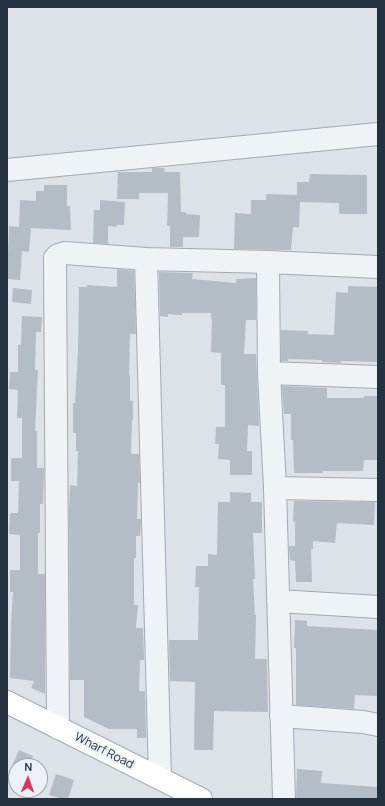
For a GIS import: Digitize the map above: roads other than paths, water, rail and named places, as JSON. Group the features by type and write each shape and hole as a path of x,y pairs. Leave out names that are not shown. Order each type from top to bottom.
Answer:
{"main road":[{"name":"Wharf Road","path":"7,702 201,799"}],"street":[{"path":"7,170 378,134"},
{"path":"58,728 55,258 58,254 65,253 146,259 268,262 378,267"},
{"path":"146,259 160,778"},
{"path":"268,262 269,373 275,488 284,799"},
{"path":"269,373 378,377"},
{"path":"275,488 378,490"},
{"path":"278,601 378,607"},
{"path":"281,716 363,722 378,725"}]}
